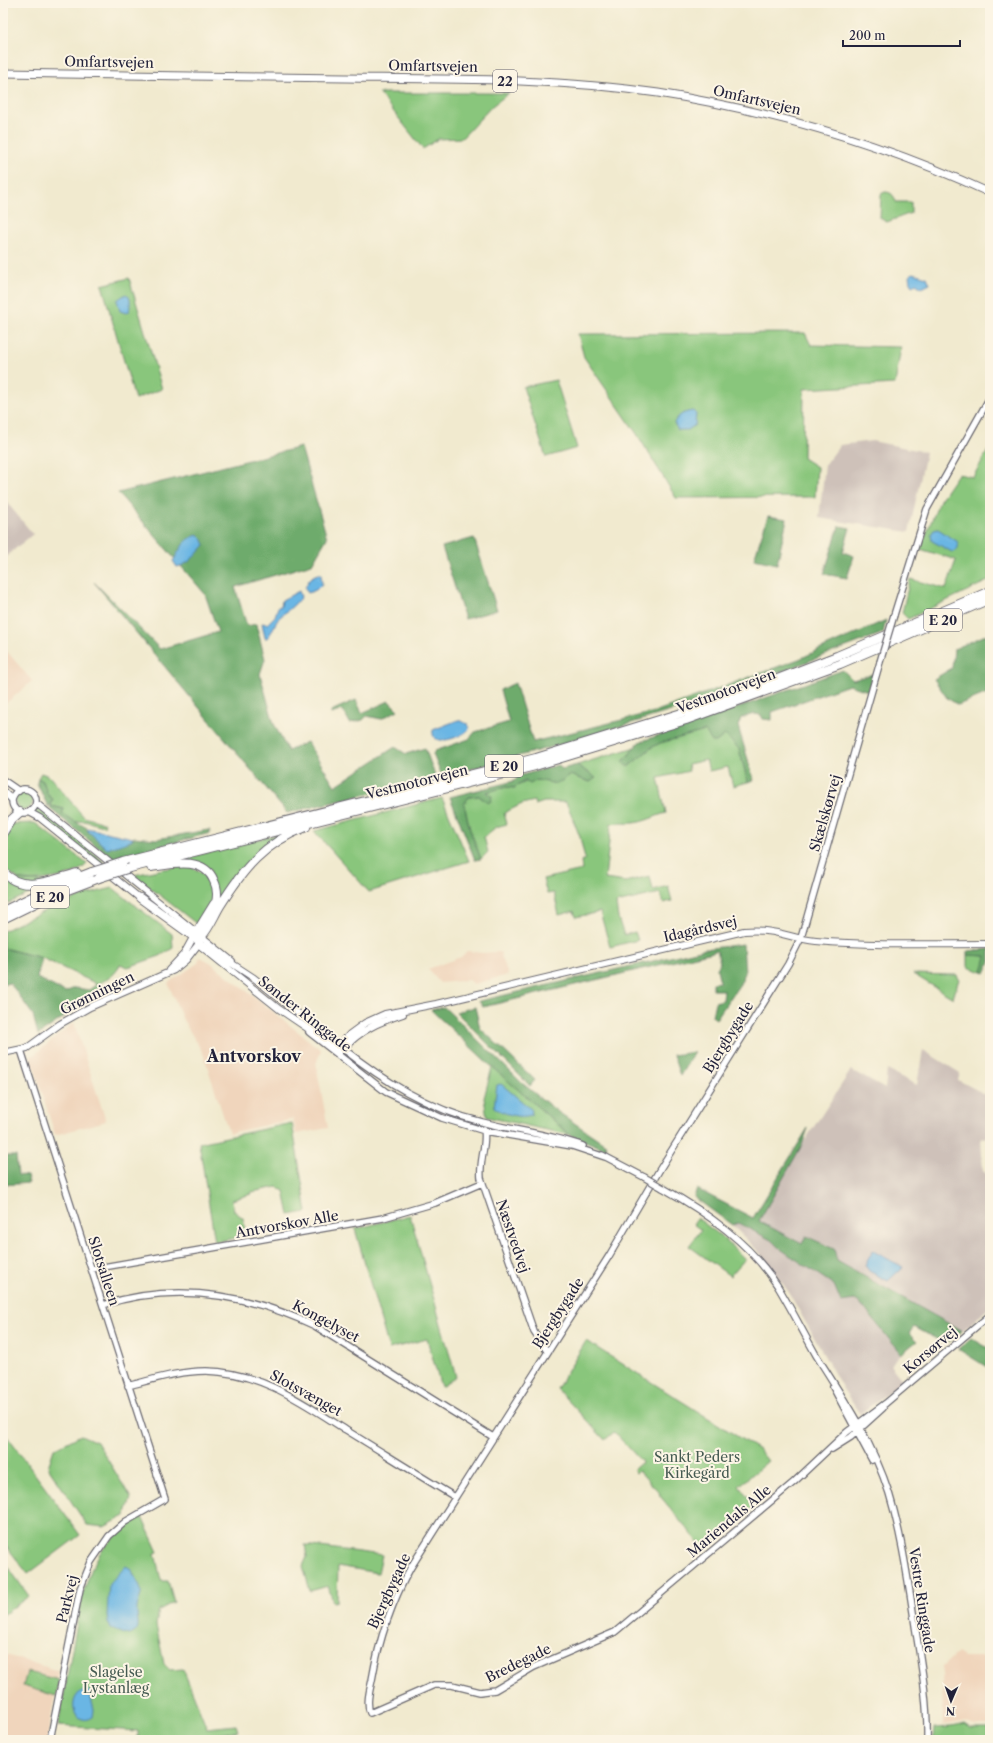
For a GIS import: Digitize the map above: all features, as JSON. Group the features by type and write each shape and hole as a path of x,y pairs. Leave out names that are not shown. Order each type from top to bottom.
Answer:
{"highway":[{"path":"921,621 990,587"},
{"name":"Vestmotorvejen","path":"3,911 46,890 91,871 536,758 685,712 762,685 921,621 990,591"},
{"name":"Vestmotorvejen","path":"3,919 44,900 101,877 352,811 535,766 686,720 840,664 988,600"},
{"path":"3,826 15,806"},
{"path":"3,833 11,820 15,806"},
{"path":"197,938 238,877 268,847 291,833 352,811"},
{"path":"131,869 176,863 198,865 212,876 217,892 216,905 197,938"},
{"path":"3,871 14,881 29,884 91,871"},
{"path":"140,898 197,938"}],"main road":[{"name":"Omfartsvejen","path":"3,73 420,79 556,83 623,88 726,105 824,130 902,155 990,193"},
{"name":"Idagårdsvej","path":"340,1048 357,1028 375,1018 744,931 771,930 817,941 886,944 990,944"},
{"name":"Grønningen","path":"3,1053 21,1050 34,1044 60,1024 90,1006 168,973 180,966 197,938"},
{"name":"Grønningen","path":"161,976 178,961 197,938"},
{"name":"Sønder Ringgade","path":"197,938 254,978 340,1048"},
{"name":"Sønder Ringgade","path":"197,938 279,1009"},
{"path":"279,1009 340,1048 339,1056"}],"street":[{"name":"Skælskørvej","path":"801,938 894,614 898,592 904,579 927,509 990,397"},
{"path":"3,780 19,791"},
{"path":"19,791 25,789 30,791 35,798 36,803 29,812"},
{"path":"3,791 15,806 40,818 140,898"},
{"path":"15,806 19,791"},
{"name":"Sønder Ringgade","path":"36,803 197,938"},
{"name":"Bjergbygade","path":"370,1713 368,1704 375,1662 388,1614 411,1567 605,1262 660,1169 788,964 801,938"},
{"name":"Sønder Ringgade","path":"279,1009 386,1092 414,1106 442,1118 485,1131 560,1143 605,1157"},
{"name":"Sønder Ringgade","path":"340,1048 396,1088 436,1107 483,1122 563,1139 590,1149 644,1177 714,1219 753,1255 776,1284 857,1428"},
{"name":"Slotsalleen","path":"21,1050 128,1386 166,1499"},
{"name":"Næstvedvej","path":"483,1122 485,1131 480,1163 482,1183 534,1332 547,1351"},
{"name":"Antvorskov Alle","path":"92,1269 383,1218 435,1203 482,1183"},
{"name":"Kongelyset","path":"103,1305 125,1298 143,1295 185,1292 235,1298 278,1310 315,1326 493,1437"},
{"name":"Korsørvej","path":"857,1428 990,1315"},
{"name":"Sønder Ringgade","path":"815,1353 857,1428"},
{"name":"Slotsvænget","path":"128,1386 173,1374 192,1372 228,1373 252,1378 285,1392 455,1497"},
{"name":"Mariendals Alle","path":"645,1608 857,1428"},
{"name":"Vestre Ringgade","path":"857,1428 878,1466 894,1512 925,1688 927,1740"},
{"name":"Vestre Ringgade","path":"857,1428 873,1462 878,1466"},
{"name":"Parkvej","path":"50,1740 80,1589 90,1562 109,1536 125,1522 166,1499"},
{"name":"Bredegade","path":"370,1713 434,1685 452,1686 480,1692 495,1690 534,1667 610,1635 645,1608"}],"shaded area":[{"path":"872,441 926,452 909,532 819,518 825,465 840,445"},
{"path":"3,498 33,534 3,559"},
{"path":"5,649 32,681 3,706 3,651"},
{"path":"467,951 482,953 500,952 508,975 474,984 469,980 440,983 428,969 461,957"},
{"path":"200,957 210,962 321,1050 316,1064 328,1128 296,1134 293,1119 229,1133 203,1053 183,1020 168,983 198,963"},
{"path":"74,1023 106,1121 55,1135 31,1057"},
{"path":"923,1050 960,1073 958,1080 990,1097 990,1137 981,1138 983,1171 990,1177 990,1307 962,1331 837,1261 834,1249 807,1236 802,1244 759,1221 802,1145 851,1070 885,1089 887,1070 917,1085"},
{"path":"737,1223 771,1240 779,1248 834,1285 841,1302 855,1300 861,1304 901,1354 890,1365 903,1381 860,1414 843,1389 788,1291 759,1252 732,1225"},
{"path":"957,1653 963,1657 990,1657 990,1725 975,1725 966,1721 943,1725 942,1667"},
{"path":"3,1654 59,1671 47,1740 3,1740"}],"green space":[{"path":"379,93 509,93 492,106 462,138 438,139 423,149"},
{"path":"885,192 892,195 896,202 911,202 911,213 887,222 880,218 881,194"},
{"path":"129,278 162,389 135,399 102,285"},
{"path":"805,333 811,345 901,347 895,384 804,389 803,458 817,467 815,497 676,498 637,434 584,357 578,334"},
{"path":"556,380 577,448 546,457 523,387"},
{"path":"301,447 327,538 312,564 235,587 247,626 256,624 265,659 260,674 274,724 288,751 307,742 335,786 395,747 406,754 425,748 436,778 287,813 94,582 160,649 218,632 205,594 118,493"},
{"path":"990,447 990,580 908,619 902,613 910,579 946,589 956,560 920,549 940,500 958,474 973,477"},
{"path":"768,516 787,519 777,564 754,559"},
{"path":"839,526 850,528 843,552 854,556 847,578 824,574"},
{"path":"474,538 497,610 465,619 442,547"},
{"path":"886,620 883,633 707,700 566,743 442,777 433,754 435,751 469,739 475,732 509,722 500,690 515,683 533,742 654,712 799,659"},
{"path":"990,633 990,692 958,705 947,698 934,679 952,668 954,649"},
{"path":"843,670 853,680 873,674 868,691 849,685 772,712 772,720 763,719 761,715 754,714 741,718 738,726 754,780 748,782 739,749 725,735 716,742 712,742 705,731 660,743 651,748 628,767 623,762 639,742"},
{"path":"356,700 362,713 389,701 398,710 381,719 367,716 363,720 350,723 343,710 331,714 331,711"},
{"path":"705,731 716,742 725,735 739,749 748,782 733,786 728,767 709,771 706,760 688,764 689,771 658,778 666,813 637,822 611,824 605,879 625,882 650,876 653,890 668,886 672,901 663,903 660,893 616,903 618,918 624,935 635,932 638,940 610,947 600,912 576,917 574,911 559,915 554,893 547,894 543,879 582,870 581,861 585,859 580,837 566,802 544,802 535,805 534,801 522,804 504,813 507,824 496,827 484,837 488,852 481,859 470,830 464,804 469,797 479,796 488,803 485,792 507,787 514,788 526,782 535,780 557,784 570,775 590,782 595,778 577,765 635,747 623,762 628,767 651,748 660,743"},
{"path":"558,765 562,769 577,765 596,778 590,782 570,775 557,784 537,780 530,784 525,781 514,788 506,787 486,792 492,796 491,801 488,803 479,796 469,797 464,804 470,830 481,859 475,860 450,797 514,781 519,776"},
{"path":"41,773 49,776 84,817 105,823 104,826 84,821 74,822 62,814 64,809 51,806 50,805 53,799 48,795 43,781 38,778"},
{"path":"38,778 43,781 48,795 53,799 48,807 37,783"},
{"path":"24,792 30,795 33,801 30,807 24,810 18,807 15,801 18,795"},
{"path":"442,798 469,861 369,892 314,831"},
{"path":"51,806 64,809 62,814 87,828 88,832 131,841 134,837 156,839 208,830 210,830 210,833 112,859 49,808"},
{"path":"37,807 104,862 100,863 34,812"},
{"path":"35,823 87,864 74,873 58,878 24,882 5,870 3,867 3,838 10,824"},
{"path":"286,832 274,839 255,856 238,876 216,909 210,869 170,862"},
{"path":"187,866 204,874 211,883 213,889 214,895 212,905 198,925 134,875"},
{"path":"3,875 6,878 52,883 3,906"},
{"path":"113,888 172,934 173,948 160,956 128,967 120,964 117,971 104,981 97,984 42,958 3,948 3,931 57,906 99,891"},
{"path":"743,944 745,973 740,984 716,1019 712,1016 715,1002 723,1000 724,990 713,990 713,983 720,982 717,969 720,963 717,951 483,1007 479,1001 705,949"},
{"path":"3,948 42,958 37,978 65,992 75,988 89,990 97,984 110,992 74,1010 38,1035 33,1015 10,983 3,984"},
{"path":"990,949 990,962 985,973 982,972 986,956 968,955 968,951"},
{"path":"968,955 987,956 982,972 968,967"},
{"path":"913,974 957,975 959,979 953,998"},
{"path":"444,1007 522,1083 558,1112 607,1145 605,1149 570,1135 492,1067 431,1010"},
{"path":"475,1007 480,1028 535,1080 530,1086 456,1012"},
{"path":"694,1052 680,1076 673,1055"},
{"path":"492,1067 570,1135 487,1117 484,1098"},
{"path":"292,1123 307,1212 289,1215 284,1191 277,1187 252,1192 251,1194 232,1200 234,1211 243,1218 246,1236 215,1242 199,1143"},
{"path":"808,1128 802,1145 759,1221 802,1244 806,1236 834,1249 837,1261 962,1331 946,1344 914,1327 909,1333 917,1341 901,1354 861,1304 855,1300 841,1302 834,1285 779,1248 771,1240 738,1223 732,1225 694,1197 697,1189 753,1218"},
{"path":"3,1156 16,1156 18,1175 27,1176 29,1183 3,1185"},
{"path":"410,1215 456,1377 441,1387 427,1339 389,1349 355,1229"},
{"path":"697,1218 721,1236 745,1259 730,1276 689,1246 701,1230 693,1224"},
{"path":"971,1338 990,1349 990,1369 958,1349"},
{"name":"Sankt Peders Kirkegård","path":"586,1341 759,1450 768,1461 739,1486 756,1506 730,1528 728,1527 724,1531 724,1534 705,1550 660,1496 659,1492 639,1471 636,1473 633,1470 642,1462 614,1432 605,1440 557,1389"},
{"path":"3,1431 80,1535 28,1574 3,1542"},
{"path":"81,1435 97,1442 131,1498 125,1516 104,1527 87,1525 48,1467 54,1449"},
{"name":"Slagelse Lystanlæg","path":"141,1515 158,1552 155,1553 161,1581 168,1581 174,1602 159,1610 156,1625 164,1664 170,1670 183,1669 207,1728 236,1725 238,1731 199,1737 181,1736 181,1740 138,1740 138,1731 58,1726 82,1596 92,1568 100,1553 112,1539"},
{"path":"305,1545 382,1555 378,1573 338,1566 337,1601 333,1602 328,1586 310,1591 303,1566 307,1557"},
{"path":"3,1560 29,1596 3,1615"},
{"path":"27,1672 59,1680 56,1696 23,1686"},
{"path":"965,1724 971,1728 988,1728 988,1740 933,1740 934,1728"}],"water":[{"path":"913,273 927,277 930,284 922,288 916,284 912,286 909,276"},
{"path":"126,294 129,297 130,302 129,312 126,313 120,311 117,300"},
{"path":"693,411 696,414 695,425 688,430 678,430 674,423 677,418 684,413"},
{"path":"938,529 958,542 957,550 952,552 932,541 931,534 934,530"},
{"path":"198,535 202,538 205,545 186,564 177,567 173,561 180,549 189,539"},
{"path":"321,574 322,584 316,590 308,593 305,588 307,584 311,578"},
{"path":"299,591 301,597 281,616 269,636 265,638 262,623 267,624 275,616 278,607 281,606 282,600"},
{"path":"458,720 468,724 469,729 466,732 448,740 437,739 433,736 433,730"},
{"path":"87,828 133,838 131,841 107,849 88,831"},
{"path":"501,1084 532,1110 531,1115 512,1115 502,1112 494,1107 497,1085"},
{"path":"873,1251 903,1267 888,1281 869,1271 865,1265"},
{"path":"126,1566 132,1570 141,1590 137,1606 138,1628 136,1631 128,1635 111,1629 107,1615 109,1584"},
{"path":"84,1690 89,1691 94,1710 93,1717 82,1719 74,1712 74,1701 78,1694"}],"district":[{"name":"Antvorskov","path":"254,1056"}]}
